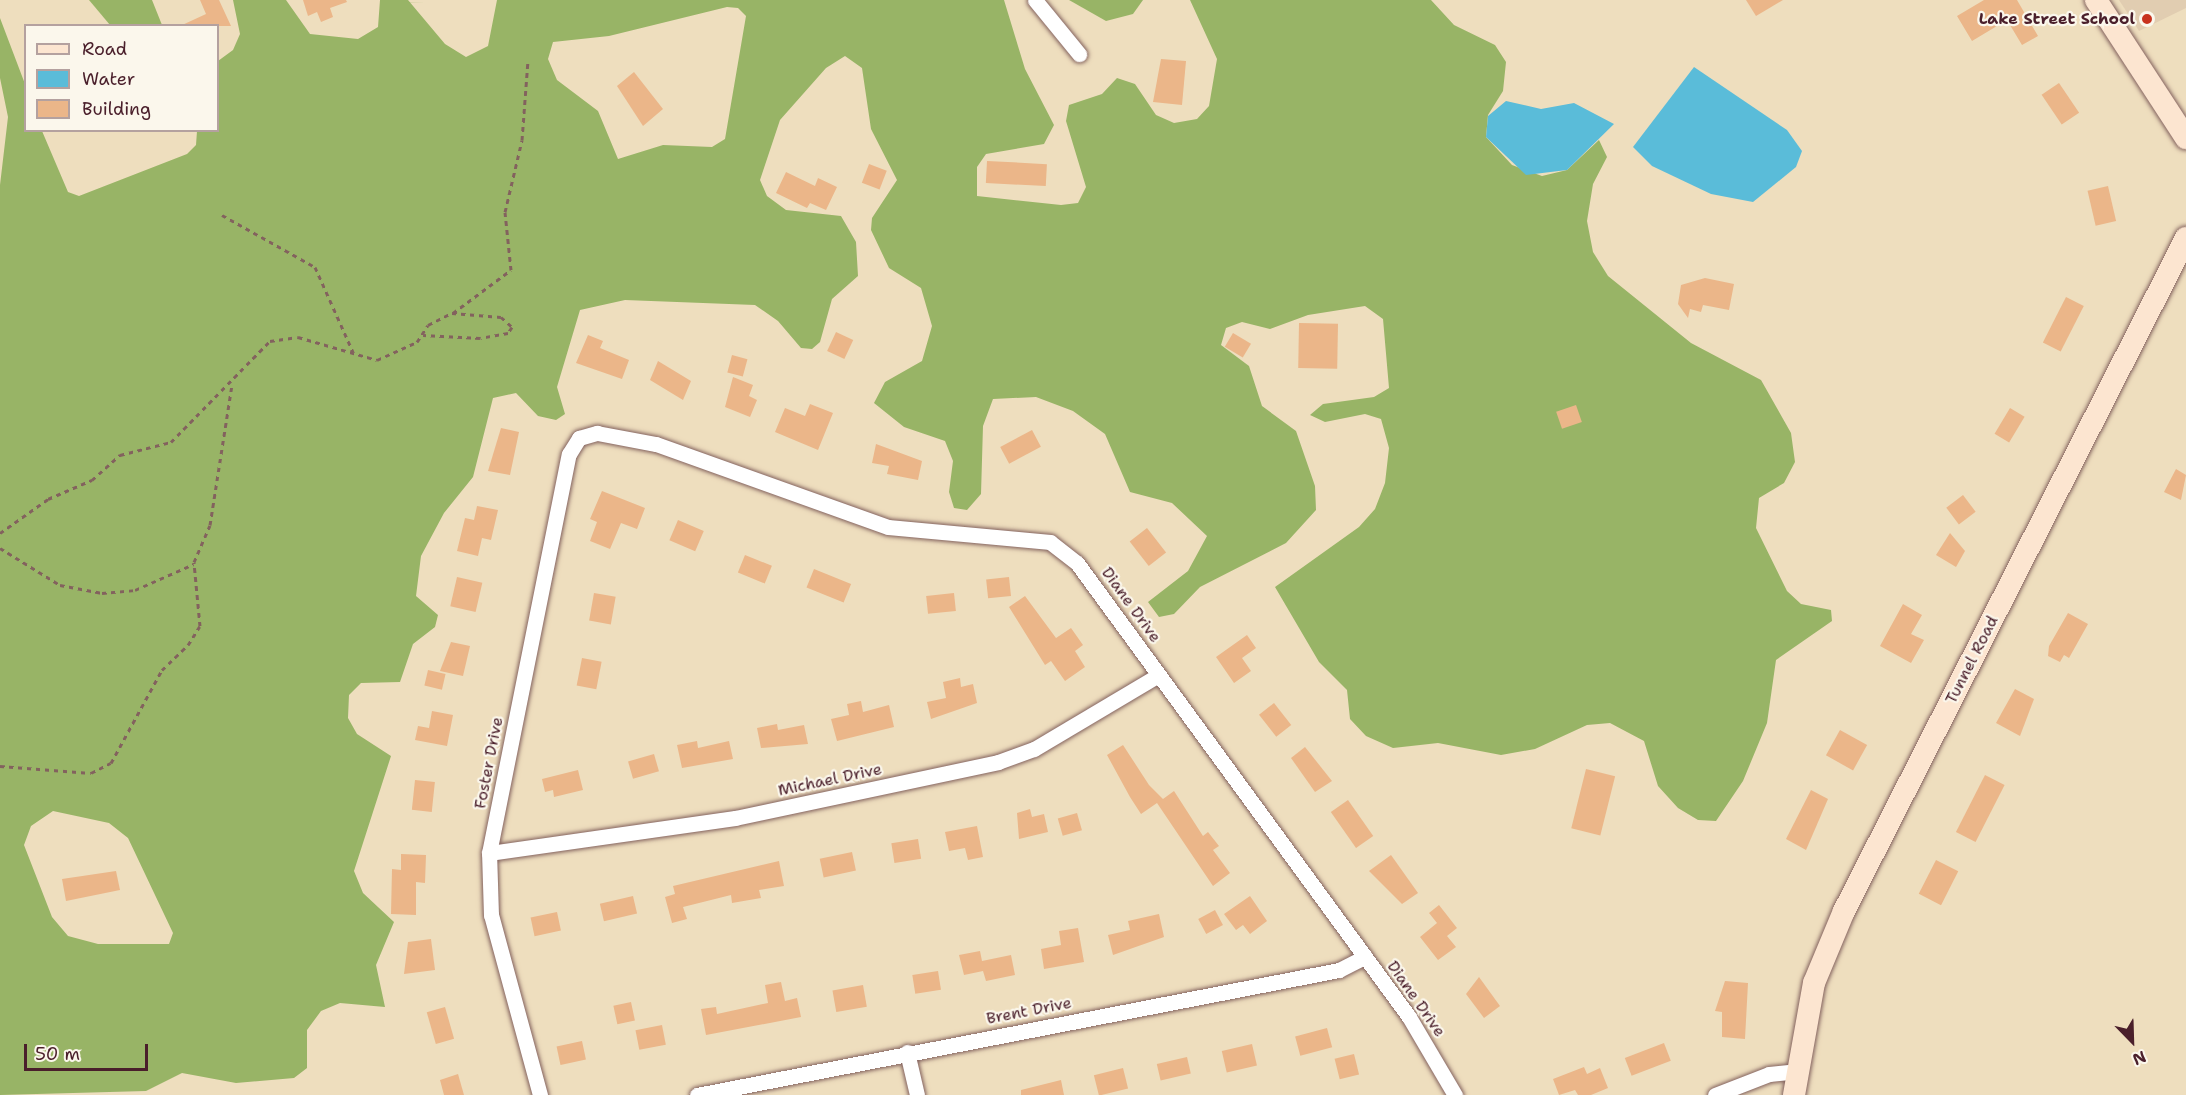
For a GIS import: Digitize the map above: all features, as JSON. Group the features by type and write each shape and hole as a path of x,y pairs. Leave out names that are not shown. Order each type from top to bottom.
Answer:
{"main road":[{"path":"2096,0 2186,138"},
{"name":"Tunnel Road","path":"1794,1095 1796,1071 1814,983 1844,911 2186,238"}],"street":[{"path":"1035,0 1079,54"},
{"name":"Diane Drive","path":"579,438 597,434 656,444 888,527 1050,542 1077,563 1157,676 1365,957 1455,1095"},
{"name":"Foster Drive","path":"540,1095 491,915 489,854 569,454 579,438"},
{"name":"Michael Drive","path":"489,854 735,818 998,762 1034,749 1157,676"},
{"name":"Brent Drive","path":"697,1095 1339,969 1365,957"},
{"path":"908,1052 916,1095"},
{"path":"1715,1095 1769,1074 1796,1071"}],"path":[{"path":"0,533 48,499 92,480 120,455 171,442 232,384 261,348 285,337 384,358 423,335 428,325 452,313 511,270 505,212 522,140 528,60"},
{"path":"222,215 315,267 353,352"},
{"path":"423,335 480,338 508,333 512,327 501,317 452,313"},
{"path":"0,766 91,773 111,764 162,670 200,626 202,604 194,564 210,525 232,384"},
{"path":"0,548 60,585 102,593 135,590 194,564"}],"shaded area":[{"name":"Lake Street School","path":"2119,0 2186,0 2186,8 2139,31"}],"green space":[{"path":"89,0 152,0 162,24 109,24"},
{"path":"233,0 286,0 310,34 358,39 378,27 380,0 408,0 445,44 466,57 488,46 497,0 1004,0 1025,69 1054,125 1044,144 986,154 977,167 977,196 1061,205 1078,203 1086,187 1066,121 1069,105 1102,94 1117,78 1135,84 1156,115 1174,123 1197,119 1209,106 1217,59 1190,0 1431,0 1454,25 1495,45 1506,62 1503,91 1488,115 1486,137 1512,165 1542,176 1567,170 1599,140 1607,157 1593,184 1587,221 1593,252 1608,276 1691,343 1761,380 1791,433 1795,462 1784,483 1759,498 1756,528 1787,591 1801,604 1831,610 1832,621 1776,660 1767,723 1743,781 1716,821 1698,820 1678,808 1658,786 1644,741 1610,723 1587,725 1535,749 1501,755 1438,743 1393,748 1366,736 1350,719 1347,690 1319,662 1275,587 1359,527 1375,509 1385,483 1389,448 1381,419 1365,414 1325,422 1310,415 1323,404 1374,397 1389,388 1383,319 1365,306 1308,315 1270,329 1242,322 1226,328 1221,345 1249,366 1262,406 1296,431 1315,486 1316,510 1286,543 1200,587 1174,614 1159,617 1148,602 1188,571 1207,536 1172,503 1130,492 1105,434 1073,411 1036,397 993,399 983,426 981,494 967,510 954,508 949,492 953,461 945,441 904,427 874,403 885,382 922,361 932,326 921,288 889,268 871,230 872,218 897,180 871,129 862,68 845,56 826,68 780,120 760,180 767,196 786,210 841,216 856,242 858,276 832,299 820,342 812,349 801,348 778,321 755,305 625,300 580,310 557,387 565,414 556,420 538,416 516,393 493,398 473,477 444,513 421,556 416,596 438,615 435,627 413,644 400,682 361,683 349,695 348,718 357,734 391,756 354,871 363,893 394,922 376,965 385,1007 340,1003 321,1011 307,1030 307,1068 294,1078 236,1083 182,1073 146,1091 0,1095 0,185 8,117 0,78 0,18 24,81 24,132 42,132 68,192 79,196 187,154 196,145 197,132 219,132 219,60 233,50 240,34","holes":["727,7 738,8 746,16 725,139 712,147 663,145 618,159 598,111 557,80 548,59 553,42 609,36","53,811 109,823 128,838 173,933 169,944 98,944 68,936 52,917 24,845 31,826"]},
{"path":"1069,0 1143,0 1133,14 1106,21"}],"water":[{"path":"1694,67 1787,130 1802,151 1796,167 1753,202 1711,194 1652,166 1633,147"},
{"path":"1506,101 1541,109 1574,103 1614,124 1567,170 1526,175 1486,137 1488,116"}],"building":[{"path":"200,0 219,0 231,26 184,24 206,14"},
{"path":"303,0 346,0 347,2 330,8 333,17 321,22 317,12 308,16"},
{"path":"1746,0 1783,0 1756,16"},
{"path":"1984,0 2017,0 2038,36 2022,45 2007,20 1972,41 1957,16"},
{"path":"1161,59 1186,61 1182,105 1153,102"},
{"path":"634,72 663,109 643,126 617,86"},
{"path":"2059,83 2079,113 2062,125 2042,95"},
{"path":"987,161 1047,164 1046,186 986,183"},
{"path":"869,164 887,171 880,189 862,183"},
{"path":"786,172 815,186 818,178 837,187 826,210 810,203 807,208 776,193"},
{"path":"2108,186 2116,221 2096,226 2088,191"},
{"path":"1705,278 1734,284 1729,310 1703,305 1701,312 1690,309 1688,318 1678,304 1681,285"},
{"path":"2066,297 2084,306 2061,352 2043,342"},
{"path":"1299,323 1338,324 1337,369 1298,368"},
{"path":"836,332 853,340 844,359 827,351"},
{"path":"1233,333 1251,344 1243,358 1225,347"},
{"path":"588,335 603,341 600,348 629,360 622,379 576,363"},
{"path":"732,355 747,359 743,377 727,372"},
{"path":"658,361 691,381 683,400 650,380"},
{"path":"733,377 753,385 749,396 757,400 750,417 725,407"},
{"path":"810,404 833,413 818,450 775,432 785,408 805,416"},
{"path":"1576,405 1582,422 1562,429 1556,412"},
{"path":"2010,408 2025,417 2009,442 1995,434"},
{"path":"501,428 519,432 510,475 488,471"},
{"path":"1032,430 1041,447 1009,464 1000,447"},
{"path":"876,444 922,461 918,480 887,474 889,466 872,463"},
{"path":"2176,469 2186,475 2181,500 2164,492"},
{"path":"602,491 645,508 637,529 621,523 610,549 590,541 597,522 590,519"},
{"path":"1963,495 1976,512 1959,524 1946,508"},
{"path":"477,506 498,510 491,540 482,538 478,556 457,551 465,518 474,520"},
{"path":"678,520 704,531 695,551 669,540"},
{"path":"1147,528 1166,552 1149,566 1130,542"},
{"path":"1950,533 1965,551 1956,567 1936,555"},
{"path":"745,555 772,566 765,583 738,573"},
{"path":"814,569 851,584 844,603 807,588"},
{"path":"457,577 482,583 476,612 450,606"},
{"path":"1009,577 1011,596 988,598 986,579"},
{"path":"594,593 616,597 611,624 589,621"},
{"path":"954,593 956,611 928,614 926,596"},
{"path":"1025,596 1056,638 1071,628 1083,645 1075,651 1085,667 1065,681 1051,661 1045,665 1009,607"},
{"path":"1903,604 1922,615 1911,634 1924,640 1911,663 1880,646"},
{"path":"2068,613 2088,624 2069,658 2064,655 2060,662 2048,656 2049,646"},
{"path":"1247,635 1256,648 1242,658 1251,671 1234,683 1216,657"},
{"path":"451,642 470,646 463,676 440,671"},
{"path":"582,658 602,662 596,689 577,685"},
{"path":"428,670 446,674 442,690 424,686"},
{"path":"960,678 961,687 973,684 977,703 931,719 927,702 946,698 943,682"},
{"path":"2015,689 2034,699 2020,736 1996,723"},
{"path":"861,701 863,712 889,705 894,727 837,741 831,719 849,715 847,704"},
{"path":"1274,703 1291,725 1276,737 1259,715"},
{"path":"432,711 453,715 447,746 415,740 418,726 429,728"},
{"path":"777,724 778,730 804,725 808,744 761,748 757,728"},
{"path":"1840,730 1867,745 1853,770 1826,755"},
{"path":"697,741 698,748 729,741 733,759 682,768 677,745"},
{"path":"1123,745 1149,785 1163,799 1174,791 1203,836 1208,832 1219,846 1213,850 1230,873 1213,886 1157,803 1141,814 1130,797 1107,755"},
{"path":"1305,747 1332,781 1315,792 1291,758"},
{"path":"654,754 659,771 633,779 628,761"},
{"path":"1586,769 1615,776 1600,835 1571,828"},
{"path":"578,770 583,790 554,797 553,790 545,792 542,779"},
{"path":"1985,775 2005,785 1976,842 1956,832"},
{"path":"415,780 435,782 432,812 412,810"},
{"path":"1811,790 1828,799 1806,850 1786,839"},
{"path":"1348,800 1373,836 1356,848 1331,812"},
{"path":"1030,809 1032,817 1044,814 1048,832 1019,839 1017,813"},
{"path":"1077,813 1082,830 1063,836 1058,819"},
{"path":"977,826 983,857 968,860 965,848 949,851 945,832"},
{"path":"918,839 921,859 894,863 891,843"},
{"path":"852,852 856,871 824,877 820,859"},
{"path":"401,854 426,855 425,883 416,882 416,915 391,914 392,869 401,870"},
{"path":"1391,855 1418,893 1402,904 1369,871"},
{"path":"1936,860 1958,871 1941,905 1919,894"},
{"path":"779,861 784,886 759,890 761,898 732,903 731,895 683,907 687,919 672,923 665,897 675,894 673,886"},
{"path":"116,871 120,890 66,901 62,879"},
{"path":"633,896 637,914 604,921 600,904"},
{"path":"1250,896 1267,921 1250,934 1243,925 1236,930 1224,914"},
{"path":"1439,905 1457,928 1447,936 1456,947 1438,960 1420,937 1437,923 1429,913"},
{"path":"1215,910 1223,925 1206,934 1198,919"},
{"path":"557,912 561,931 535,936 531,918"},
{"path":"1159,914 1164,937 1113,955 1108,935 1130,930 1128,921"},
{"path":"1078,928 1084,962 1044,969 1041,949 1061,945 1059,931"},
{"path":"431,939 435,970 404,974 408,942"},
{"path":"980,951 982,961 1011,955 1015,975 986,981 983,971 964,975 959,955"},
{"path":"938,971 941,990 915,994 912,975"},
{"path":"1479,977 1500,1006 1484,1018 1466,994"},
{"path":"1725,981 1748,983 1745,1039 1722,1037 1722,1012 1715,1011"},
{"path":"781,982 785,1001 797,998 801,1017 706,1035 701,1009 716,1007 717,1014 768,1003 765,985"},
{"path":"863,985 867,1007 836,1012 832,990"},
{"path":"631,1002 635,1021 617,1024 613,1006"},
{"path":"445,1007 454,1039 436,1044 427,1012"},
{"path":"662,1025 666,1045 639,1050 635,1030"},
{"path":"1327,1028 1332,1047 1300,1056 1295,1037"},
{"path":"582,1041 586,1060 561,1065 557,1046"},
{"path":"1664,1043 1671,1061 1632,1076 1625,1058"},
{"path":"1252,1044 1257,1065 1227,1072 1222,1051"},
{"path":"1354,1054 1359,1074 1340,1079 1335,1059"},
{"path":"1187,1057 1191,1074 1161,1081 1157,1064"},
{"path":"1584,1067 1587,1074 1600,1068 1608,1088 1591,1095 1578,1095 1575,1090 1559,1095 1553,1079"},
{"path":"1123,1068 1128,1088 1099,1095 1094,1075"},
{"path":"458,1074 464,1095 444,1095 440,1080"},
{"path":"1061,1080 1064,1095 1021,1095 1021,1090"}],"place":[{"name":"Lake Street School","path":"2147,19"}]}
